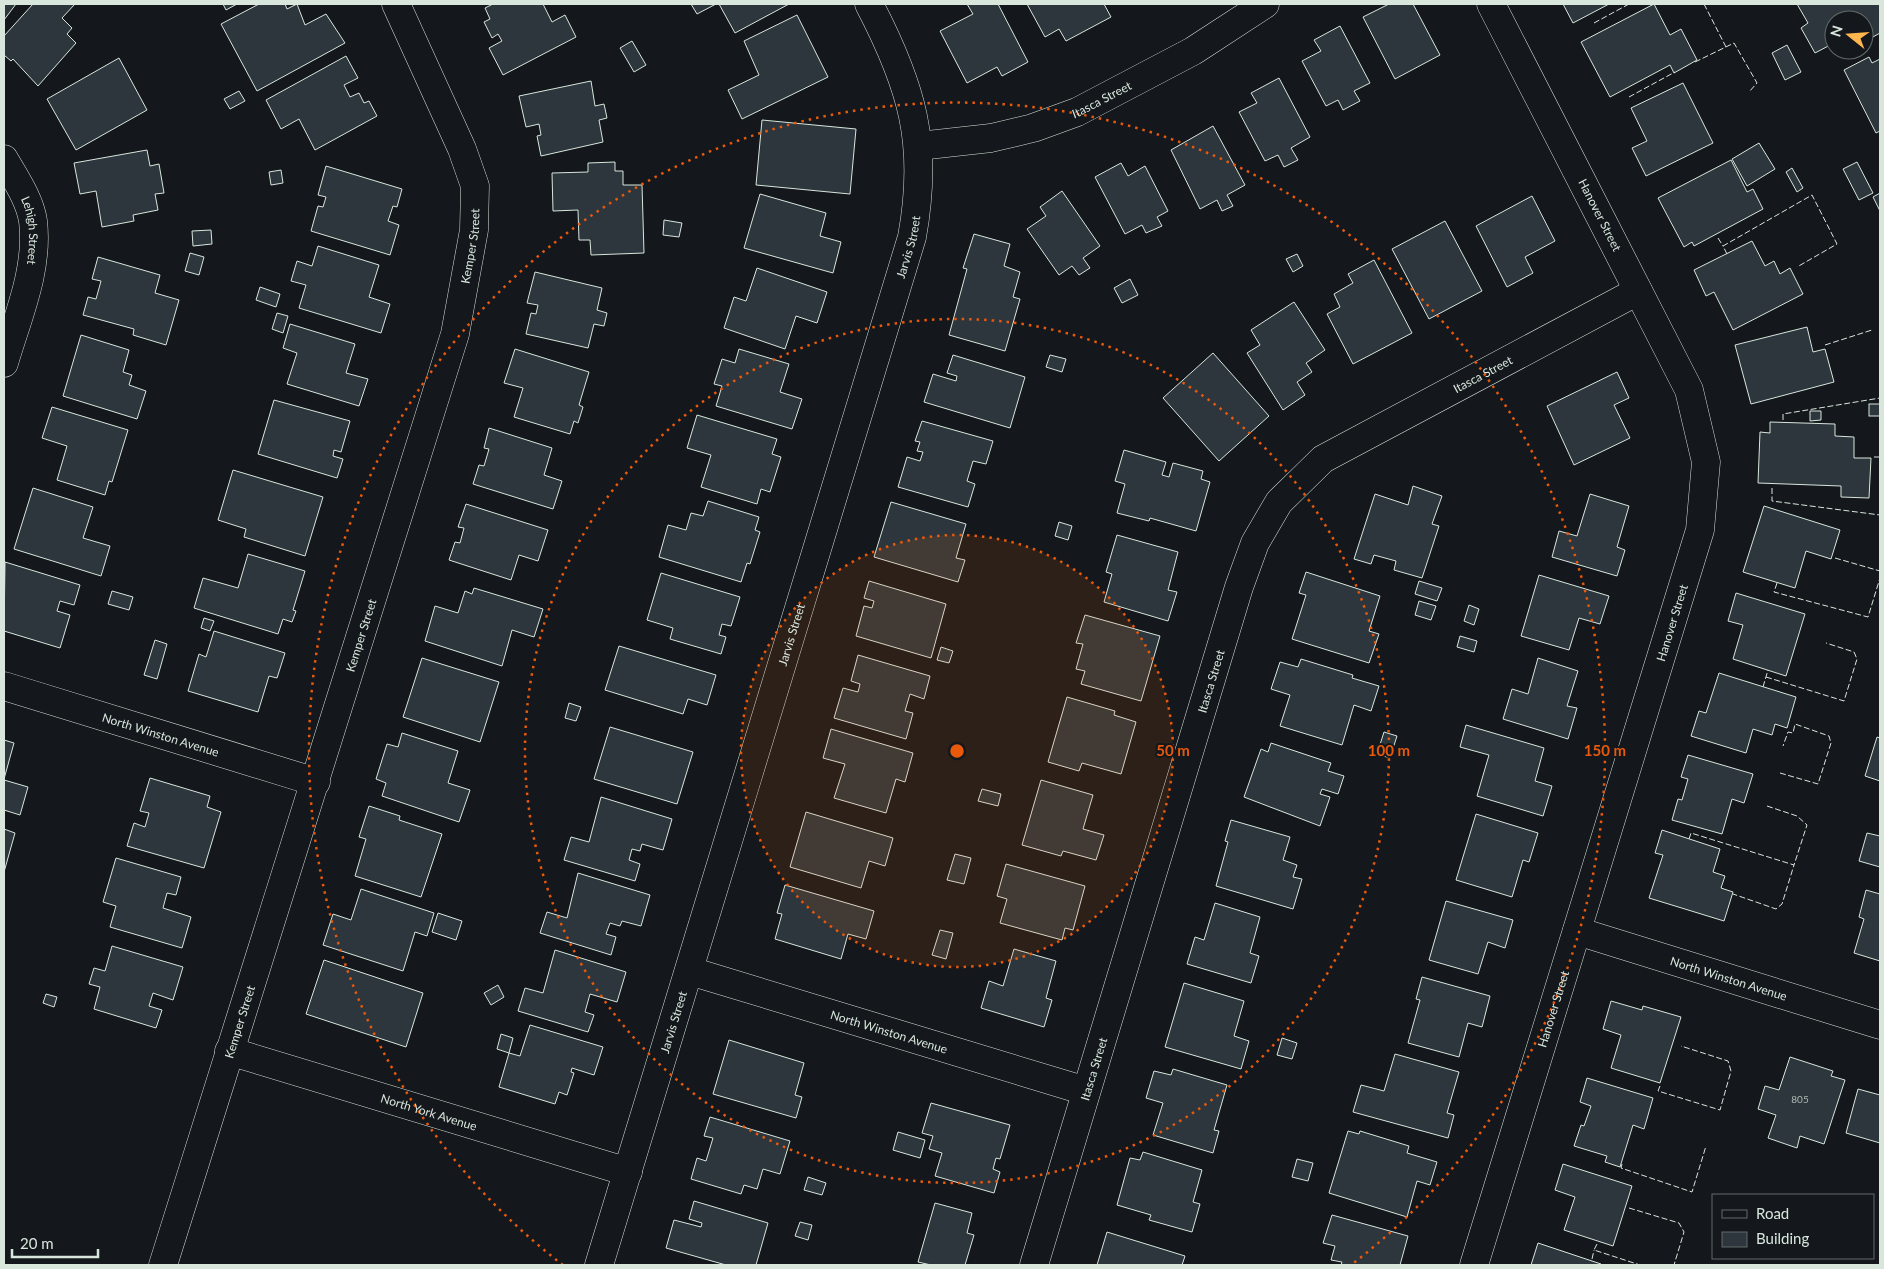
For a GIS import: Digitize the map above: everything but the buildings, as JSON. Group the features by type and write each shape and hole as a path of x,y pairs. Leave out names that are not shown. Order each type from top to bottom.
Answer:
{"street":[{"name":"Jarvis Street","path":"599,1265 907,256 919,185 918,146 912,107 903,76 869,4"},
{"name":"Itasca Street","path":"918,146 991,138 1033,128 1077,112 1193,51 1265,4"},
{"name":"Hanover Street","path":"1474,1265 1700,530 1706,462 1689,390 1491,4"},
{"name":"Kemper Street","path":"163,1265 455,334 474,230 475,186 462,149 400,5"},
{"name":"Lehigh Street","path":"4,159 20,187 33,220 33,263 4,363"},
{"name":"Itasca Street","path":"1034,1265 1239,587 1255,543 1279,502 1323,459 1638,291"},
{"name":"North Winston Avenue","path":"4,686 316,782"},
{"name":"North Winston Avenue","path":"1577,931 1880,1025"},
{"name":"North Winston Avenue","path":"690,971 1086,1091"},
{"name":"North York Avenue","path":"229,1051 628,1172"}],"fence":[{"path":"1594,23 1629,4"},
{"path":"1704,4 1726,47"},
{"path":"1695,62 1734,43 1757,83 1749,92"},
{"path":"1629,97 1675,72"},
{"path":"1727,254 1723,246 1812,195 1837,244 1797,267"},
{"path":"1718,238 1723,246"},
{"path":"1825,345 1872,330"},
{"path":"1783,420 1783,414 1880,398"},
{"path":"1874,457 1880,457"},
{"path":"1772,488 1772,501 1880,515"},
{"path":"1835,558 1880,571"},
{"path":"1777,583 1774,592 1868,617 1880,578"},
{"path":"1766,677 1844,701 1857,659 1854,652 1826,643"},
{"path":"1763,687 1768,670"},
{"path":"1780,773 1818,784 1831,743 1829,736 1795,724 1793,733 1788,732 1783,746"},
{"path":"1767,806 1797,816 1807,825 1794,865"},
{"path":"1689,839 1691,833 1794,865 1782,904 1776,909 1733,894"},
{"path":"1660,1086 1658,1091 1720,1110 1731,1071 1728,1061 1681,1046"},
{"path":"1622,1164 1621,1168 1692,1192 1706,1146"},
{"path":"1629,1208 1679,1223 1684,1232 1674,1265"},
{"path":"1597,1244 1594,1250 1640,1265"},
{"path":"1592,1259 1594,1250"}]}
